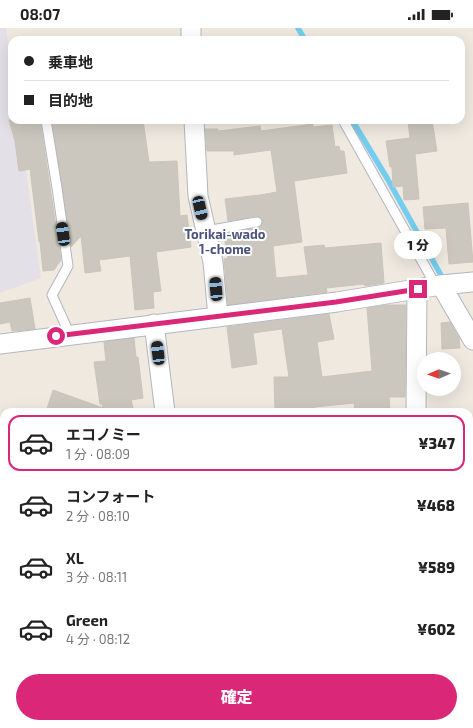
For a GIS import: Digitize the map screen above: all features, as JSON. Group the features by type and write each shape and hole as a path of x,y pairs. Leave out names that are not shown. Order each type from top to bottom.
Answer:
{"street":[{"path":"194,124 198,196 213,262 218,317"},
{"path":"0,344 336,302 473,282"},
{"path":"438,286 473,340"},
{"path":"416,408 418,289"},
{"path":"154,324 164,408"}],"lane":[{"path":"47,124 68,266 52,295 70,335"},
{"path":"345,124 438,286"},
{"path":"206,232 257,222"}],"shaded area":[{"path":"0,28 6,28 8,42 8,124 20,124 41,278 0,293"}],"building":[{"path":"10,124 41,124 61,260 54,270 43,271 30,169 19,171 15,141"},
{"path":"53,124 144,124 149,162 177,161 180,216 187,215 191,247 156,252 161,291 153,292 154,308 135,310 130,256 99,260 101,271 85,273 81,236 71,247"},
{"path":"313,124 313,127 332,125 335,147 339,146 340,151 344,151 347,173 294,181 302,242 273,246 276,278 308,275 304,247 324,245 325,248 381,243 384,283 365,286 364,284 326,288 327,292 228,305 224,259 228,258 224,236 230,235 229,233 258,228 263,221 261,218 256,216 228,221 225,199 277,192 271,150 234,155 234,151 207,151 205,129 218,129 218,131 260,126 261,131"},
{"path":"408,124 433,124 437,151 415,154 419,199 404,200 403,186 393,187 392,167 390,167 386,141 410,138"},
{"path":"468,203 473,262 449,264 446,228 425,229 423,207"},
{"path":"30,298 35,329 12,331 10,322 0,324 0,303"},
{"path":"386,305 406,305 405,397 389,397 390,408 355,408 354,403 315,408 275,408 274,377 289,377 282,329 253,333 257,364 232,368 227,327 329,314 334,339 317,342 322,377 372,371 367,308"},
{"path":"450,322 459,338 460,348 442,349 441,323"},
{"path":"134,338 143,398 131,400 133,408 103,408 102,404 100,404 94,362 106,361 104,342"},
{"path":"53,390 103,408 47,408"}],"waterway":[{"path":"298,28 303,36"},
{"path":"354,124 387,178 445,281"}],"district":[{"name":"Torikai-wado 1-chome","path":"225,242"}],"route":[{"path":"56,336 336,302 418,289"}]}
